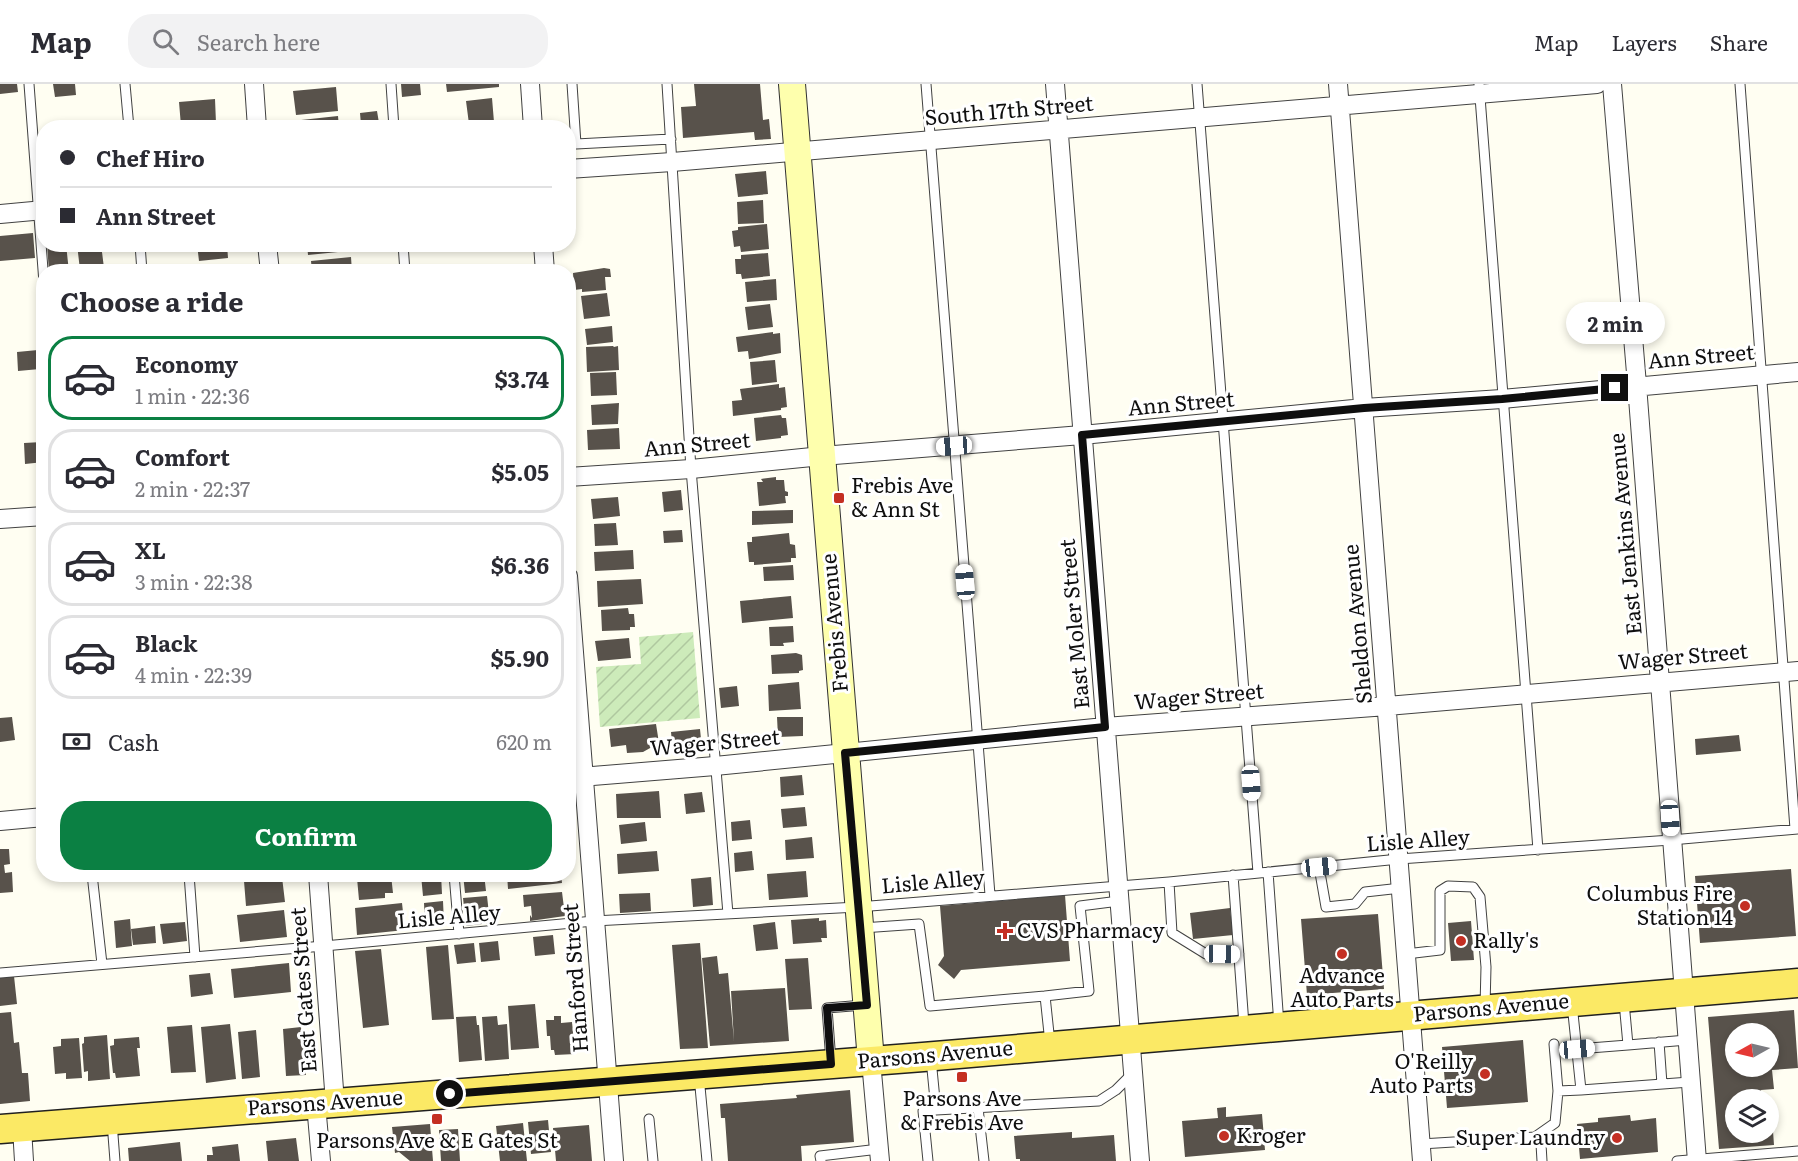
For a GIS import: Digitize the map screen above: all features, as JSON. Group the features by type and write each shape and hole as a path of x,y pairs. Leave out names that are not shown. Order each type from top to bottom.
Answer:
{"main road":[{"name":"Frebis Avenue","path":"792,84 871,1060"},
{"name":"Parsons Avenue","path":"11,1129 931,1056 1798,983"}],"street":[{"path":"254,84 256,120"},
{"path":"530,84 532,120"},
{"name":"East Moler Street","path":"1055,84 1140,1161"},
{"name":"Sheldon Avenue","path":"1338,84 1422,1153"},
{"name":"South 17th Street","path":"576,168 797,152 1340,105 1479,89 1597,84"},
{"name":"East Jenkins Avenue","path":"1612,84 1696,1160"},
{"path":"0,214 36,210"},
{"name":"Ann Street","path":"576,476 691,469 1222,423 1364,408 1502,399 1798,372"},
{"path":"0,519 36,517"},
{"name":"Wager Street","path":"576,777 715,766 1105,727 1387,706 1791,671"},
{"name":"Hanford Street","path":"576,777 594,921 614,1161"},
{"path":"0,820 36,818"},
{"name":"East Gates Street","path":"319,882 324,946 326,1103 321,1161"},
{"name":"Frebis Avenue","path":"871,1060 880,1155"},
{"path":"11,1129 24,1161"}],"lane":[{"path":"29,84 36,158"},
{"path":"125,84 128,120"},
{"path":"391,84 393,120"},
{"path":"572,84 574,120"},
{"path":"667,84 691,469 728,914"},
{"path":"926,84 990,895"},
{"path":"1197,84 1246,716 1280,1026"},
{"path":"1740,84 1762,375 1791,671 1797,829"},
{"path":"1479,89 1538,850"},
{"path":"576,144 671,139"},
{"name":"Lisle Alley","path":"0,973 594,921 728,914 859,918 990,895 1119,893 1169,882 1399,859 1797,829"},
{"path":"1319,867 1326,907 1355,904 1365,892 1401,888"},
{"path":"1233,875 1244,1029"},
{"path":"93,882 102,964"},
{"path":"190,882 195,957"},
{"path":"455,882 459,934"},
{"path":"1169,882 1172,933 1206,954 1239,954"},
{"path":"1406,954 1440,950 1440,891 1448,886 1473,887 1480,897 1486,967 1485,1009"},
{"path":"859,918 919,924 930,1006 1045,996 1089,991 1080,906 1119,893"},
{"path":"1045,996 1051,1046"},
{"path":"1624,998 1628,1045"},
{"path":"1572,1002 1581,1090"},
{"path":"831,1064 827,1008 867,1005"},
{"path":"1577,1049 1687,1040"},
{"path":"1659,1042 1662,1084"},
{"path":"1422,1153 1535,1137 1555,1123 1558,1091 1554,1044"},
{"path":"931,1056 936,1110"},
{"path":"928,1161 923,1111 1099,1101 1116,1090 1133,1073"},
{"path":"699,1074 707,1161"},
{"path":"1558,1091 1690,1082"},
{"path":"978,1108 984,1161"},
{"path":"649,1119 653,1161"},
{"path":"112,1120 115,1161"},
{"path":"1535,1137 1541,1143 1542,1161"},
{"path":"1677,1161 1798,1151"},
{"path":"821,1161 820,1156 880,1155"}],"green space":[{"path":"693,632 700,718 600,727 596,667 641,664 639,637"}],"building":[{"path":"0,84 17,84 18,92 0,94"},
{"path":"53,84 75,84 76,95 55,97"},
{"path":"401,84 420,84 421,95 402,97"},
{"path":"446,84 499,84 499,87 447,92"},
{"path":"694,84 760,84 763,120 769,119 771,139 755,140 754,132 683,138 681,107 696,106"},
{"path":"336,87 338,111 296,115 293,91"},
{"path":"492,98 494,120 468,120 466,101"},
{"path":"215,99 216,120 180,120 179,102"},
{"path":"377,111 378,120 361,120 360,113"},
{"path":"338,116 338,120 301,120"},
{"path":"766,171 768,194 738,197 735,174"},
{"path":"763,200 764,223 738,224 737,202"},
{"path":"767,224 769,249 741,252 740,246 734,247 732,231 738,230 738,227"},
{"path":"33,233 35,258 0,261 0,236"},
{"path":"48,252 67,252 68,264 48,264"},
{"path":"78,252 102,252 104,264 79,264"},
{"path":"198,252 228,252 228,258 199,261"},
{"path":"308,252 338,252 308,255"},
{"path":"768,253 770,276 742,279 741,274 736,274 735,259 741,259 741,255"},
{"path":"351,257 351,264 311,264 311,261"},
{"path":"604,268 610,269 611,277 605,277 606,290 582,292 582,289 576,290 576,273"},
{"path":"776,279 777,300 747,302 745,282"},
{"path":"607,293 610,316 584,319 581,296"},
{"path":"770,304 773,327 748,330 745,307"},
{"path":"612,326 613,342 587,345 585,329"},
{"path":"773,332 773,334 780,333 781,353 749,359 748,351 738,352 736,337"},
{"path":"618,346 619,370 587,372 586,347"},
{"path":"36,350 36,369 18,371 17,352"},
{"path":"775,360 777,382 752,385 750,362"},
{"path":"616,372 617,395 591,396 590,373"},
{"path":"779,384 779,388 785,387 787,407 781,410 733,416 732,401 742,400 740,389"},
{"path":"619,403 618,424 592,425 591,405"},
{"path":"781,415 782,418 786,418 788,435 756,441 754,418"},
{"path":"619,428 620,449 588,450 587,430"},
{"path":"36,442 36,463 25,464 24,443"},
{"path":"776,477 776,480 784,480 785,491 788,492 788,496 785,496 786,503 759,506 757,482 763,482 761,479"},
{"path":"681,490 683,510 664,512 662,492"},
{"path":"618,497 620,516 593,519 591,499"},
{"path":"793,510 793,523 752,525 752,511"},
{"path":"616,523 618,545 595,546 594,524"},
{"path":"682,530 683,542 664,543 663,531"},
{"path":"789,533 790,544 795,545 796,558 791,558 791,562 754,565 754,562 749,562 747,542 752,542 752,537"},
{"path":"633,550 634,569 595,571 594,552"},
{"path":"793,565 794,580 764,581 763,567"},
{"path":"641,579 643,604 598,607 597,581"},
{"path":"791,596 793,618 742,623 740,601"},
{"path":"628,608 629,614 634,614 635,627 630,627 630,630 602,631 601,610"},
{"path":"793,626 794,642 783,643 784,646 770,646 769,627"},
{"path":"629,638 631,658 598,661 595,641"},
{"path":"796,653 802,655 803,670 799,673 772,674 771,655"},
{"path":"799,682 801,709 769,711 768,685"},
{"path":"737,686 739,706 721,708 719,688"},
{"path":"12,717 15,740 0,742 0,718"},
{"path":"777,717 803,717 803,736 778,737"},
{"path":"656,724 659,743 643,752 627,753 626,745 611,747 609,729"},
{"path":"700,729 702,749 673,752 671,732"},
{"path":"1739,735 1741,751 1696,755 1695,739"},
{"path":"802,775 804,795 781,797 780,777"},
{"path":"659,791 661,818 617,818 616,794"},
{"path":"702,792 705,812 686,814 684,794"},
{"path":"805,807 807,826 783,828 781,809"},
{"path":"750,820 752,839 732,841 731,822"},
{"path":"645,822 647,841 621,844 619,825"},
{"path":"812,837 814,858 786,860 785,840"},
{"path":"0,849 9,849 10,864 4,865 5,873 12,872 13,892 0,893"},
{"path":"657,851 659,871 618,874 617,854"},
{"path":"752,851 754,870 735,872 734,853"},
{"name":"Columbus Fire Station 14","path":"1791,869 1796,936 1700,943 1695,876"},
{"path":"806,871 808,897 769,900 767,874"},
{"path":"711,877 713,905 693,907 691,879"},
{"path":"244,882 283,882 285,902 246,906"},
{"path":"357,882 392,882 393,893 385,893 385,898 359,900"},
{"path":"422,882 441,882 442,894 423,896"},
{"path":"464,882 485,882 486,891 465,893"},
{"path":"508,882 562,882 562,883 508,889"},
{"path":"562,892 565,916 530,921 531,906 524,907 523,895"},
{"path":"650,893 651,911 620,913 619,894"},
{"name":"CVS Pharmacy","path":"1065,895 1070,961 961,970 954,979 938,965 944,956 940,906"},
{"path":"487,896 490,923 466,926 463,898"},
{"path":"443,901 444,923 425,924 424,903"},
{"path":"402,903 405,930 357,935 355,908"},
{"path":"1230,908 1233,935 1193,939 1190,913"},
{"path":"284,910 287,937 240,942 237,915"},
{"name":"Advance Auto Parts","path":"1378,914 1384,989 1307,995 1301,919"},
{"path":"819,918 819,921 826,920 827,938 821,938 822,942 793,944 791,920"},
{"path":"130,919 132,946 116,948 114,921"},
{"name":"Rally's","path":"1471,921 1474,960 1451,961 1448,923"},
{"path":"185,922 187,941 163,944 160,924"},
{"path":"775,922 778,949 756,951 753,925"},
{"path":"155,926 156,943 133,945 131,929"},
{"path":"553,935 555,954 535,956 533,937"},
{"path":"498,941 500,960 481,962 479,943"},
{"path":"474,943 476,962 457,964 454,945"},
{"path":"700,943 708,1048 680,1049 672,945"},
{"path":"448,945 454,1019 432,1020 426,947"},
{"path":"381,949 389,1025 363,1028 355,951"},
{"path":"717,956 719,974 728,973 734,1041 731,991 785,988 789,1041 710,1046 702,958"},
{"path":"808,958 812,1009 789,1010 785,959"},
{"path":"289,963 291,992 234,998 231,969"},
{"path":"210,973 213,994 191,997 189,975"},
{"path":"14,976 17,1004 0,1006 0,977"},
{"path":"535,1004 539,1048 511,1050 508,1006"},
{"path":"1794,1010 1798,1068 1779,1069 1779,1023 1725,1023 1725,1077 1773,1077 1774,1089 1725,1089 1725,1143 1774,1143 1774,1145 1719,1149 1708,1017"},
{"path":"11,1012 14,1043 19,1042 22,1073 28,1073 30,1101 0,1104 0,1013"},
{"path":"476,1016 482,1060 459,1062 456,1017"},
{"path":"497,1016 498,1025 507,1024 509,1059 485,1061 482,1017"},
{"path":"554,1016 561,1016 561,1023 572,1022 575,1054 555,1055 554,1050 551,1050 546,1020 554,1020"},
{"path":"230,1024 236,1079 206,1083 201,1027"},
{"path":"192,1025 196,1072 171,1073 167,1027"},
{"path":"301,1027 302,1042 306,1041 307,1056 304,1057 306,1075 286,1076 283,1029"},
{"path":"256,1030 260,1077 242,1079 238,1032"},
{"path":"107,1035 110,1079 88,1081 88,1071 84,1072 82,1044 84,1037"},
{"path":"139,1037 140,1048 137,1048 140,1076 116,1078 113,1073 110,1046 114,1045 114,1039"},
{"path":"79,1038 82,1078 66,1079 66,1073 55,1074 53,1047 61,1046 61,1039"},
{"name":"O'Reilly Auto Parts","path":"1523,1040 1528,1102 1447,1108 1442,1047"},
{"path":"850,1090 854,1142 801,1146 802,1161 728,1161 725,1118 721,1118 720,1104 797,1098 796,1095"},
{"name":"Kroger","path":"1226,1107 1226,1117 1262,1114 1265,1150 1185,1157 1182,1121 1218,1118 1217,1108"},
{"name":"Super Laundry","path":"1630,1115 1631,1121 1656,1118 1658,1152 1580,1159 1577,1124 1598,1122 1598,1118"},
{"path":"548,1120 551,1152 531,1154 528,1122"},
{"path":"523,1123 527,1161 500,1161 496,1126"},
{"path":"430,1124 433,1161 410,1161 399,1152 395,1153 392,1127"},
{"path":"589,1125 592,1161 556,1161 553,1128"},
{"path":"458,1129 460,1161 441,1161 439,1130"},
{"path":"1072,1132 1072,1138 1114,1135 1116,1161 1020,1161 1016,1159 1014,1136"},
{"path":"296,1138 299,1161 268,1161 266,1141"},
{"path":"180,1142 182,1161 129,1161 128,1148"},
{"path":"238,1144 240,1161 207,1161 207,1155 213,1155 212,1147"}],"place":[{"name":"Frebis Ave & Ann St","path":"839,498"},
{"name":"Columbus Fire Station 14","path":"1745,906"},
{"name":"CVS Pharmacy","path":"1005,931"},
{"name":"Rally's","path":"1461,941"},
{"name":"Advance Auto Parts","path":"1342,954"},
{"name":"O'Reilly Auto Parts","path":"1485,1074"},
{"name":"Parsons Ave & Frebis Ave","path":"962,1077"},
{"name":"Parsons Ave & E Gates St","path":"437,1119"},
{"name":"Kroger","path":"1224,1136"},
{"name":"Super Laundry","path":"1617,1138"}],"route":[{"path":"450,1094 831,1064 827,1008 867,1005 845,753 1105,727 1082,435 1364,408 1502,399 1615,388"}]}
